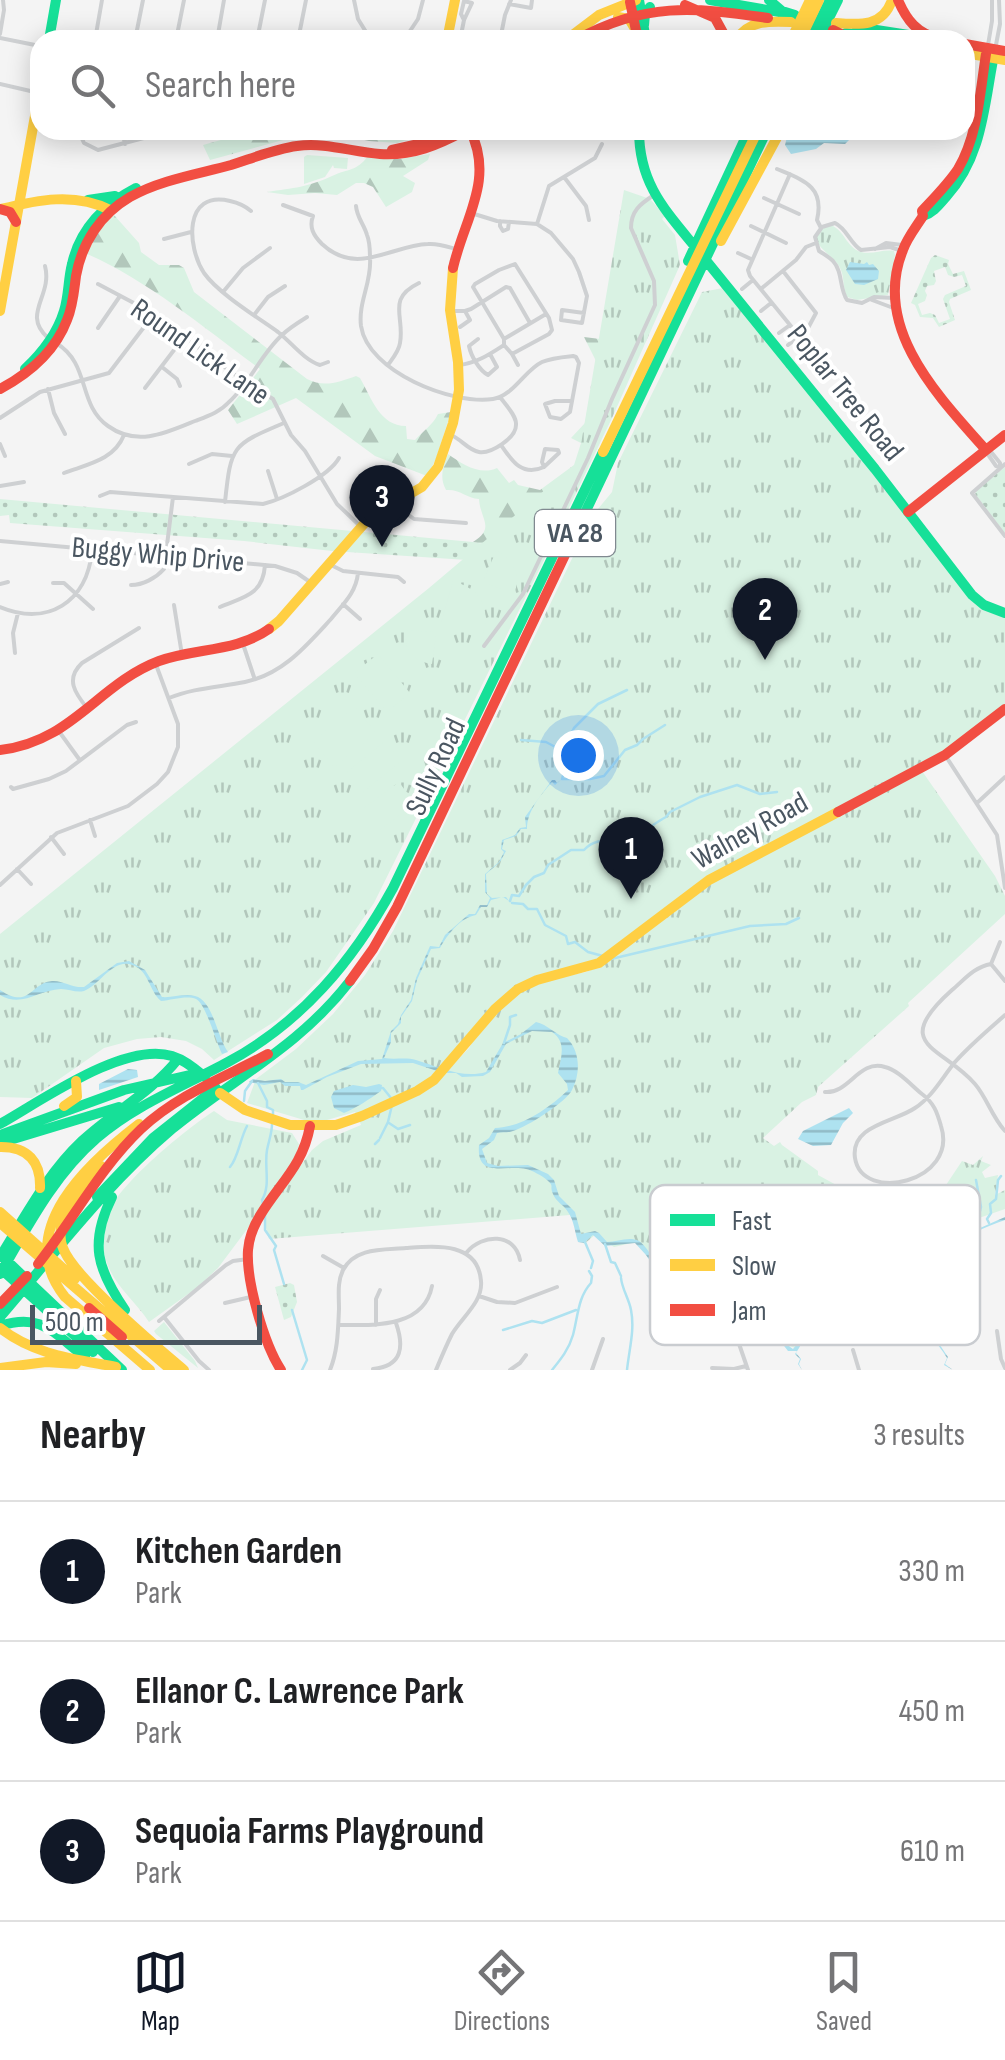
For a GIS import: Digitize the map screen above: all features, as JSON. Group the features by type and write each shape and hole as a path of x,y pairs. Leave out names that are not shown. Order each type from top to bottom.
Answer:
{"main road":[{"path":"51,30 56,0"},
{"path":"448,30 455,0"},
{"path":"710,0 801,10 836,30"},
{"path":"769,0 782,10 801,10"},
{"path":"800,30 819,0"},
{"path":"828,30 836,0"},
{"path":"816,30 836,0"},
{"path":"831,27 879,20 895,0"},
{"path":"895,0 916,30"},
{"path":"579,30 599,15 634,3 801,10"},
{"path":"589,30 634,3"},
{"path":"634,3 639,30"},
{"path":"639,30 646,12 655,5"},
{"path":"685,5 715,18 721,30"},
{"path":"742,30 756,22 801,10"},
{"path":"595,25 624,16 638,30"},
{"path":"831,27 856,30"},
{"path":"831,27 845,30"},
{"path":"923,216 928,216 952,189 974,156 994,54"},
{"path":"975,121 994,54"},
{"path":"0,310 31,140"},
{"path":"0,209 119,196 150,183 290,144 318,140 392,150 434,140"},
{"path":"53,341 85,233 96,217 144,189 297,146 326,145 379,154 407,154 448,140"},
{"path":"0,750 28,747 58,730 155,662 243,644 272,628 377,511 414,493 433,475 450,434 459,396 459,365 449,311 451,278 482,173 474,140"},
{"path":"639,140 640,164 654,196"},
{"path":"652,350 742,140"},
{"name":"Sully Road","path":"0,1271 27,1221 96,1139 147,1103 229,1062 277,1031 319,994 378,914 753,140"},
{"name":"Sully Road","path":"2,1316 17,1293 137,1157 278,1053 334,1001 360,969 397,908 670,334 769,140"},
{"path":"670,334 713,258 770,140"},
{"path":"970,140 951,178 922,210 923,216 903,248 895,304 902,338 915,363 986,450"},
{"path":"0,387 32,363 67,322 85,245 119,196"},
{"name":"Poplar Tree Road","path":"654,196 972,594 1005,613"},
{"path":"88,200 108,209"},
{"path":"88,200 97,208 96,217"},
{"path":"0,209 10,212 16,222"},
{"path":"908,512 1005,434"},
{"name":"Walney Road","path":"1,1137 76,1081 130,1055 155,1054 195,1068 227,1099 253,1114 310,1126 354,1120 422,1088 443,1071 519,989 536,980 598,963 708,880 945,755 1005,709"},
{"path":"150,1370 62,1293 52,1277 46,1249 50,1227 66,1196 95,1160 131,1129 178,1100 267,1055 312,1023"},
{"path":"35,1200 76,1147 100,1125 146,1094 178,1060"},
{"path":"1,1137 111,1095 229,1062"},
{"path":"1,1137 73,1102 80,1094 76,1081"},
{"path":"50,1227 64,1204 116,1150 216,1088"},
{"path":"1,1137 106,1112 146,1094"},
{"path":"25,1134 111,1095"},
{"path":"70,1232 114,1159 151,1120 178,1100"},
{"path":"81,1208 191,1106"},
{"path":"281,1370 268,1347 255,1296 249,1242 254,1227 300,1160 310,1126"},
{"path":"1,1137 34,1159 41,1178 27,1221 0,1256 125,1370"},
{"path":"137,1157 103,1213 97,1252 107,1284 154,1344"},
{"path":"104,1161 66,1212 60,1229 62,1246 76,1269 184,1370"},
{"path":"0,1212 71,1274 112,1324"},
{"path":"0,1223 112,1324"},
{"path":"0,1231 166,1370"},
{"path":"0,1271 113,1370"},
{"path":"2,1316 14,1342 26,1350 125,1370"},
{"path":"2,1316 43,1324 83,1361"},
{"path":"0,1368 83,1361"}],"street":[{"path":"3,0 0,36 30,44"},
{"path":"96,30 102,0"},
{"path":"137,30 143,0"},
{"path":"178,30 184,0"},
{"path":"218,30 224,0"},
{"path":"259,30 265,0"},
{"path":"300,30 306,0"},
{"path":"354,0 364,30"},
{"path":"411,30 423,0"},
{"path":"503,30 510,2 531,8 532,0"},
{"path":"992,0 994,54"},
{"path":"994,54 1000,24 999,0"},
{"path":"462,30 464,20"},
{"path":"0,84 30,88"},
{"path":"83,140 94,150 138,140"},
{"path":"124,140 125,144"},
{"path":"537,224 548,188 595,158 602,144"},
{"path":"777,169 811,186 820,205 817,220 821,228"},
{"path":"790,174 748,270 799,336"},
{"path":"564,177 586,206 589,220"},
{"path":"484,646 523,594 655,305 652,273 630,228 636,209 654,196"},
{"path":"764,198 798,214"},
{"path":"250,212 228,200 212,201 196,213 191,232 201,268 211,282 314,364 328,362"},
{"path":"791,211 796,204"},
{"path":"284,205 313,216 312,230 330,250 355,258 370,259 427,244 459,250"},
{"path":"356,206 368,235 371,275 362,307 362,327 371,350 388,366 432,390 486,399 500,397 542,362 572,356 579,363 570,412 564,418 550,417 545,404 572,401"},
{"path":"470,214 500,222 537,224 551,233 573,259 586,291 584,313 582,323 561,320 562,310 584,313"},
{"path":"895,304 874,298 857,303 844,298 837,267 819,251 816,234 832,223 839,224 861,250 903,248"},
{"path":"752,226 786,242"},
{"path":"164,240 191,232"},
{"path":"760,289 816,243"},
{"path":"224,292 239,271 270,248"},
{"path":"738,253 751,259"},
{"path":"512,354 550,334 552,322 515,264 473,287 504,342 518,364"},
{"path":"46,266 46,288 36,311 39,329 73,358 96,416 110,428 138,438 156,436 214,413 230,402 282,335 307,317"},
{"path":"783,271 816,313 810,326 788,345"},
{"path":"742,288 753,280"},
{"path":"388,366 400,342 401,298 420,283"},
{"name":"Round Lick Lane","path":"98,284 154,314 273,398 340,508 361,527"},
{"path":"254,315 268,297 285,286"},
{"path":"449,311 465,311 506,287 530,323"},
{"path":"98,328 120,296"},
{"path":"868,300 895,304"},
{"path":"761,311 772,302"},
{"path":"460,327 470,320 465,311"},
{"path":"0,418 33,395 111,371 154,314"},
{"path":"459,365 490,354 546,314"},
{"path":"779,333 790,325"},
{"path":"146,388 184,337"},
{"path":"478,340 469,346 486,374 498,368 490,354"},
{"path":"162,367 175,376 180,386"},
{"path":"48,389 65,434"},
{"path":"450,434 478,452 500,444 512,435 516,424 500,397"},
{"path":"226,502 232,456 247,439 285,423"},
{"path":"64,474 112,453 124,435"},
{"path":"0,444 5,456"},
{"path":"500,444 517,467 544,467"},
{"path":"986,450 1002,466 972,493 1005,536"},
{"path":"189,464 212,454 232,456"},
{"path":"100,496 110,492 258,505 278,500 320,476 334,467 339,458"},
{"path":"268,471 278,500"},
{"path":"0,486 24,482"},
{"path":"131,585 141,584 164,569 173,498"},
{"path":"398,501 406,514 414,518 466,523"},
{"name":"Buggy Whip Drive","path":"0,541 265,565 291,570 312,583"},
{"path":"0,607 38,614 66,604 88,575 92,549"},
{"path":"329,564 343,571 398,577 404,582"},
{"path":"220,606 255,591 263,580 265,565"},
{"path":"169,698 254,680 277,670 294,658 344,604 355,590 358,573"},
{"path":"0,584 8,582"},
{"path":"53,583 64,583 93,609"},
{"path":"344,604 360,619"},
{"path":"174,605 182,655"},
{"path":"15,654 18,613"},
{"path":"87,708 72,686 76,668 139,628"},
{"path":"243,644 254,680"},
{"path":"0,884 51,837 128,806 168,772 179,740 178,724 155,662"},
{"path":"12,788 58,775 136,722"},
{"path":"58,730 81,760"},
{"path":"945,755 998,838 1005,888"},
{"path":"977,803 1005,777"},
{"path":"90,820 95,836"},
{"path":"998,838 1005,836"},
{"path":"51,837 64,854"},
{"path":"17,869 31,884"},
{"path":"990,964 1000,942"},
{"path":"990,964 1005,980"},
{"path":"990,964 979,966 936,1004 924,1032 934,1053 978,1088 1005,1131"},
{"path":"824,1092 838,1090 867,1068 882,1066 928,1098 936,1110 944,1141 933,1167 917,1176 887,1183 872,1180 863,1174 855,1157 858,1140 928,1098 966,1050 1005,1014"},
{"path":"466,1254 477,1242 495,1238 517,1249 520,1260"},
{"path":"330,1370 338,1346 339,1285 344,1268 367,1251 442,1246 466,1254 476,1264 480,1274 479,1296 453,1332 436,1370"},
{"path":"324,1256 344,1268"},
{"path":"209,1370 162,1319 226,1264 248,1259"},
{"path":"338,1325 396,1322 422,1306 432,1286"},
{"path":"479,1296 515,1303 557,1287"},
{"path":"376,1325 380,1290"},
{"path":"225,1303 255,1296"},
{"path":"373,1369 391,1363 400,1353 402,1342 396,1322"},
{"path":"997,1331 1005,1368"},
{"path":"592,1370 602,1339"},
{"path":"853,1350 859,1370"},
{"path":"510,1370 526,1354"},
{"path":"712,1368 747,1368"}],"green space":[{"path":"221,140 283,140 210,160 203,145"},
{"path":"364,140 406,140 397,143"},
{"path":"430,154 428,160 403,176 415,183 412,192 386,207 373,187 364,183 356,183 337,195 267,192 316,183 356,167 368,156 399,159"},
{"path":"307,155 348,158 347,169 333,165 325,177 304,184"},
{"path":"624,190 650,199 665,216 662,219 675,235 680,265 543,562 374,903 326,972 302,997 277,1020 214,1060 186,1041 137,1039 104,1048 32,1098 0,1097 0,934 429,588 578,462"},
{"path":"114,215 139,243 141,252 159,265 184,268 194,292 307,379 325,384 360,378 383,416 406,426 407,439 415,440 438,414 451,412 427,476 375,456 296,398 237,424 228,410 260,369 154,291 85,253 99,229"},
{"path":"831,225 861,252 894,251 888,295 857,300 847,297 839,266 816,240 821,230"},
{"path":"622,240 581,464 492,546 473,542 485,528 479,499 446,490 442,476 448,454 478,470 497,468 509,483 514,480 518,485 540,490 574,465 581,443 571,438 585,423 596,361 584,337 600,339 616,247"},
{"path":"935,255 949,260 953,274 964,271 971,290 950,299 955,320 939,327 933,318 920,317 911,303","holes":["945,267 948,275 962,275 966,286 945,295 950,319 939,323 935,315 922,315 918,304 925,301 927,286 936,281 934,271"]},
{"path":"723,288 967,590 974,598 1005,614 1005,705 925,763 710,878 597,962 518,988 420,1087 357,1116 355,1112 327,1120 304,1120 247,1103 256,1079 333,1014 365,975 393,931 593,515 612,492 618,463 702,292"},
{"path":"1005,467 1005,533 975,494"},
{"path":"0,499 492,546 482,561 10,523 9,515 0,516"},
{"path":"496,551 514,568 514,594 484,579"},
{"path":"453,581 472,590 482,602 485,619 481,639 441,623"},
{"path":"405,630 433,632 436,636 432,664 411,653"},
{"path":"378,654 410,693 387,712 354,673"},
{"path":"355,707 376,733 334,767 313,741"},
{"path":"385,741 401,761 361,794 345,774"},
{"path":"922,771 1005,896 1005,914 818,1087 816,1095 802,1102 763,1138 774,1146 780,1142 818,1171 818,1175 836,1185 650,1185 650,1260 636,1242 614,1247 595,1235 584,1244 570,1215 269,1239 266,1213 312,1150 323,1141 433,1086 522,990 601,966 710,882"},
{"path":"399,782 415,804 373,835 357,813"},
{"path":"214,1111 227,1120 292,1133 299,1144 293,1168 218,1268 149,1322 108,1266 103,1246 106,1219 115,1200 140,1172"},
{"path":"983,1156 981,1161 991,1165 982,1172 985,1178 998,1175 995,1195 1005,1190 1005,1209 980,1218 980,1185 946,1185 962,1161 973,1165"},
{"path":"294,1285 297,1302 291,1317 284,1320 275,1287"},
{"path":"164,1322 198,1368 156,1334 154,1331"}],"water":[{"path":"786,140 849,140 791,154"},
{"path":"850,262 873,264 879,271 878,279 855,284 846,270"},
{"path":"562,779 555,785 552,782 539,798 527,829 521,829 516,836 504,840 502,849 506,851 500,862 486,874 487,894 502,897 491,900 487,907 481,907 476,915 459,923 440,948 431,949 412,1001 391,1033 384,1058 412,1059 477,1074 486,1072 503,1043 536,1022 567,1038 578,1062 572,1090 527,1125 497,1133 482,1149 487,1163 528,1165 548,1174 559,1196 575,1212 581,1234 595,1231 607,1242 639,1241 650,1255 650,1261 635,1243 605,1246 593,1235 584,1243 578,1242 570,1215 554,1197 545,1178 526,1169 488,1167 479,1156 479,1145 495,1128 534,1116 568,1090 558,1073 561,1045 552,1032 532,1031 506,1044 490,1072 483,1076 462,1077 413,1063 361,1064 303,1090 280,1082 249,1082 281,1079 306,1085 358,1061 382,1059 391,1031 411,1000 416,978 430,946 439,947 445,935 469,914 475,914 480,905 487,905 490,898 485,892 485,874 504,852 501,849 502,840 515,835 520,828 526,827 525,817 552,780 557,783"},
{"path":"129,961 145,970 162,997 191,995 201,999 228,1052 222,1054 200,1002 188,997 161,1001 142,971 132,965 119,965 84,991 53,990 16,1000 0,995 0,990 24,996 52,981 84,987 117,963"},
{"path":"128,1069 137,1070 138,1077 99,1090 99,1084"},
{"path":"379,1084 381,1091 354,1108 344,1113 334,1108 334,1091 353,1085"},
{"path":"849,1108 853,1113 831,1145 813,1146 798,1139 803,1131"},
{"path":"1005,1217 1005,1220 980,1231"},
{"path":"783,1345 793,1349 801,1345 796,1353 801,1359 802,1370 798,1364 800,1359 795,1354 797,1351 788,1351"}],"waterway":[{"path":"627,690 598,704 574,728 562,752 562,779 604,776 625,750 665,725"},
{"path":"521,740 546,742 561,750"},
{"path":"510,901 512,895 519,896 534,877 571,850 635,836 700,797 737,785 760,794 777,792"},
{"path":"512,903 537,909 545,925 566,936 568,944 575,942 588,952 603,956"},
{"path":"611,959 750,926 786,924 799,918"},
{"path":"504,1043 510,1017 516,1015"},
{"path":"244,1101 252,1081"},
{"path":"258,1083 273,1114"},
{"path":"379,1088 391,1098"},
{"path":"380,1138 392,1105"},
{"path":"389,1123 398,1129 410,1125"},
{"path":"263,1204 272,1124"},
{"path":"230,1167 247,1126"},
{"path":"375,1144 379,1140"},
{"path":"989,1223 990,1204 996,1199 1001,1176"},
{"path":"976,1180 977,1185"},
{"path":"980,1202 980,1211"},
{"path":"265,1213 265,1230 276,1246 284,1284"},
{"path":"585,1242 593,1261 591,1268"},
{"path":"605,1244 621,1276"},
{"path":"552,1370 571,1340 581,1301 591,1283 589,1271"},
{"path":"621,1278 632,1318 627,1370"},
{"path":"292,1310 307,1360 302,1370"},
{"path":"503,1330 532,1321 542,1323 576,1310"}],"traffic: fast":[{"path":"51,30 56,0"},
{"path":"639,0 644,30"},
{"path":"710,0 785,13"},
{"path":"769,0 782,11 795,15"},
{"path":"815,30 830,0"},
{"path":"823,30 838,0"},
{"path":"644,25 650,7"},
{"path":"857,27 876,30"},
{"path":"923,216 946,197 968,164 981,127 995,50"},
{"path":"640,140 643,165 656,194 696,248"},
{"path":"688,261 744,140"},
{"path":"584,515 762,140"},
{"path":"25,369 48,343 61,319 81,240 104,210 136,188"},
{"path":"88,200 115,196"},
{"path":"704,258 972,595 984,605 1005,613"},
{"path":"0,1274 55,1185 97,1138 144,1106 255,1046 302,1009 343,965 393,888 603,452"},
{"path":"0,1317 148,1150 288,1043 350,981"},
{"path":"0,1124 60,1088 131,1057 172,1056 205,1077"},
{"path":"0,1257 37,1196 69,1154 178,1059"},
{"path":"0,1135 124,1090 194,1074"},
{"path":"97,1197 153,1138 216,1088"},
{"path":"0,1143 119,1107"},
{"path":"112,1197 100,1228 99,1255 108,1282 125,1310"},
{"path":"5,1259 122,1370"},
{"path":"0,1268 93,1352"},
{"path":"0,1326 14,1322 37,1324 56,1333 85,1357"}],"traffic: slow":[{"path":"449,30 455,0"},
{"path":"579,30 599,15 636,0"},
{"path":"796,30 810,0"},
{"path":"805,30 819,0"},
{"path":"836,23 877,20 892,0"},
{"path":"618,17 629,19 635,29"},
{"path":"746,30 767,22 791,22"},
{"path":"975,55 1005,60"},
{"path":"0,311 31,140"},
{"path":"603,452 753,140"},
{"path":"721,241 776,140"},
{"path":"1,209 70,199 110,210"},
{"path":"269,629 370,517 422,487 438,467 459,390 450,310 453,268"},
{"path":"220,1093 245,1110 290,1125 336,1125 417,1091 434,1080 495,1009 518,989 599,963 709,880 838,812"},
{"path":"64,1106 77,1097 76,1081"},
{"path":"139,1124 99,1158 63,1200 52,1223 47,1247 51,1272 65,1297 150,1370"},
{"path":"1,1147 19,1150 31,1158 40,1188"},
{"path":"101,1166 67,1211 61,1228 63,1248 82,1276 184,1370"},
{"path":"0,1212 75,1279"},
{"path":"0,1223 171,1370"},
{"path":"0,1328 41,1350 116,1367"},
{"path":"0,1368 46,1362 76,1364"}],"traffic: jam":[{"path":"898,0 921,30"},
{"path":"630,2 636,30"},
{"path":"685,5 715,18 722,30"},
{"path":"597,30 647,13 670,11 716,11 768,18"},
{"path":"975,46 1005,51"},
{"path":"975,121 986,54"},
{"path":"392,150 434,140"},
{"path":"0,389 31,369 56,342 69,315 88,241 110,212 130,197 166,182 289,147 318,145 380,154 403,153 445,140"},
{"path":"453,268 479,183 474,140"},
{"path":"970,140 958,169 922,211 923,216 905,246 895,279 896,307 915,359 986,450"},
{"path":"0,209 10,212 16,222"},
{"path":"908,512 1005,435"},
{"path":"350,981 397,907 584,515"},
{"path":"0,750 47,736 119,683 159,661 230,646 269,629"},
{"path":"838,812 945,755 1005,709"},
{"path":"38,1264 100,1177 141,1129 186,1096 268,1054"},
{"path":"281,1370 257,1312 248,1263 249,1245 258,1218 297,1163 310,1126"},
{"path":"0,1304 27,1276"},
{"path":"89,1308 122,1337"}],"place":[{"name":"Sequoia Farms Playground","path":"382,547"},
{"name":"Ellanor C. Lawrence Park","path":"765,660"},
{"name":"Kitchen Garden","path":"631,899"}]}
